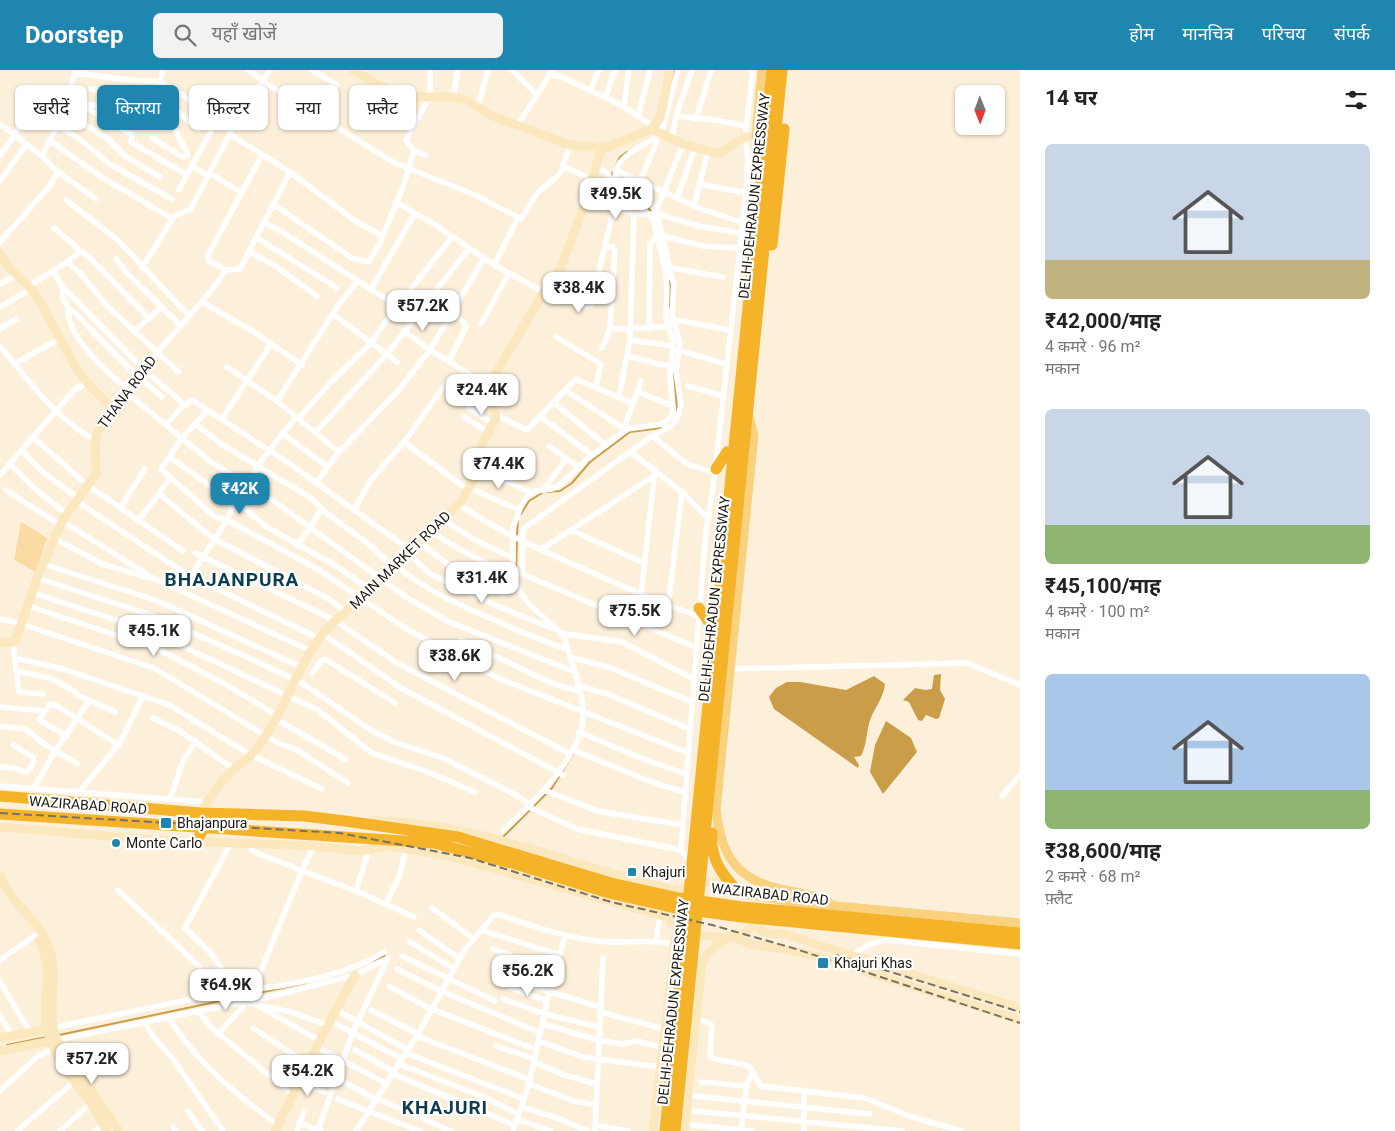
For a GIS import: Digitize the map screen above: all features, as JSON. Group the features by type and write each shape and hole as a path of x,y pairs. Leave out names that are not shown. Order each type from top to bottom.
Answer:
{"highway":[{"name":"DELHI-DEHRADUN EXPRESSWAY","path":"666,1131 763,70"},
{"path":"689,885 684,872 683,854 710,624 763,70"},
{"name":"DELHI-DEHRADUN EXPRESSWAY","path":"675,1131 782,70"},
{"path":"734,886 720,870 712,848 727,669 790,70"},
{"path":"729,433 751,435"},
{"path":"716,471 727,452"},
{"path":"698,612 710,624"},
{"name":"WAZIRABAD ROAD","path":"0,796 204,808 345,820 410,840 455,847 609,892 675,908 742,917 1020,944"},
{"name":"WAZIRABAD ROAD","path":"0,814 204,828 317,842 353,838 410,840 458,837 611,883 679,898 877,920 1020,933"},
{"path":"196,842 204,828"}],"main road":[{"path":"748,411 754,434 716,809 719,834 724,848 740,870 765,884 820,896 835,906"},
{"path":"747,894 793,902 1020,923"}],"street":[{"path":"161,85 163,70"},
{"path":"248,70 393,162 475,195 518,218 524,217 538,192 560,174 570,145"},
{"path":"261,85 270,70"},
{"path":"312,70 336,85"},
{"path":"354,70 394,94 408,97 453,97 478,106 490,115 570,145 602,147 656,132"},
{"path":"426,155 414,151 406,140 430,96 430,70"},
{"path":"453,97 458,70"},
{"path":"478,106 488,70"},
{"path":"512,70 537,95"},
{"path":"562,77 566,70"},
{"path":"590,91 599,70"},
{"path":"606,98 615,70"},
{"path":"624,106 629,70"},
{"path":"638,116 650,70"},
{"path":"640,181 656,143 656,132 670,70"},
{"path":"503,831 547,791 560,773 573,752 581,733 585,711 571,658 561,632 531,606 521,593 513,558 517,539 527,526 652,436 671,426 678,419 681,410 676,372 678,330 666,315 667,288 665,270 654,214 642,198 617,181 615,170 624,158 656,132 678,70"},
{"path":"672,138 676,116 692,70"},
{"path":"696,119 711,70"},
{"path":"37,578 154,616 294,680 394,742 443,758 516,795 531,807 576,828 683,854 686,774 698,612 708,518 716,471 729,330 746,193 748,157 746,126 763,70"},
{"path":"74,85 79,72 138,81 160,81 189,100"},
{"path":"517,126 551,72 624,106 656,132 683,144 708,151 722,152 746,137 783,134"},
{"path":"91,89 97,90"},
{"path":"87,109 132,135 131,142 187,175"},
{"path":"179,113 189,121"},
{"path":"676,116 746,126"},
{"path":"0,125 42,156 58,172 96,199"},
{"path":"87,126 108,139 125,156 160,177"},
{"path":"0,155 17,130"},
{"path":"42,156 55,130"},
{"path":"65,130 112,165 172,199"},
{"path":"152,138 181,156 187,157 188,152 176,130"},
{"path":"178,190 211,130"},
{"path":"142,268 176,214 190,210 233,130"},
{"path":"231,135 290,172 354,220 382,236"},
{"path":"49,140 103,178 173,219"},
{"path":"0,181 27,144"},
{"path":"654,214 683,144"},
{"path":"489,386 560,269 602,147"},
{"path":"677,198 695,147"},
{"path":"274,204 280,211 359,261 369,262 396,202 414,151"},
{"path":"694,206 708,151"},
{"path":"262,155 208,255 209,261 226,270 239,270 265,224 290,172"},
{"path":"192,166 242,193"},
{"path":"596,166 607,173 618,191 654,214"},
{"path":"564,167 592,179"},
{"path":"615,170 694,206 741,222"},
{"path":"0,242 49,187 58,172"},
{"path":"700,184 746,193"},
{"path":"586,196 634,214 654,214 699,226 740,233"},
{"path":"66,200 104,228 189,316"},
{"path":"396,202 494,265 590,306 593,302 614,208"},
{"path":"371,289 415,213"},
{"path":"618,397 630,340 634,214"},
{"path":"494,265 518,218"},
{"path":"265,224 279,230 397,306"},
{"path":"54,228 80,250 150,319"},
{"path":"659,236 703,246 738,248"},
{"path":"659,236 671,268 674,286 672,322"},
{"path":"650,328 650,244 659,236"},
{"path":"191,576 227,520 236,502 250,485 257,466 269,450 330,383 371,344 397,306 452,237"},
{"path":"257,238 337,288"},
{"path":"602,348 610,328 615,250 613,247 606,246"},
{"path":"315,432 387,354 469,248"},
{"path":"0,307 67,262 80,250"},
{"path":"250,252 274,265 317,296"},
{"path":"0,253 3,264 30,287 87,383 114,410"},
{"path":"316,483 339,452 397,392 430,350 484,258"},
{"path":"116,259 181,326"},
{"path":"67,262 134,331 178,372"},
{"path":"671,268 723,277"},
{"name":"THANA ROAD","path":"14,643 22,626 37,578 54,538 63,520 97,471 95,440 100,426 114,410 143,368 202,302 226,270"},
{"path":"52,271 62,286 143,368 184,404"},
{"path":"481,324 509,273"},
{"path":"0,284 16,274"},
{"path":"277,402 333,314 358,281"},
{"path":"62,286 63,299 70,310 162,397"},
{"path":"202,302 254,332 302,365"},
{"path":"134,331 162,307"},
{"path":"70,310 70,321 92,356 128,391 211,462 250,485 406,597 447,621 573,671"},
{"path":"333,314 397,362"},
{"path":"449,361 466,327 463,321 452,314"},
{"path":"0,329 16,319"},
{"path":"610,328 663,327 672,322 729,330"},
{"path":"404,331 430,350 489,386 496,414 525,430 541,417 576,379 634,404"},
{"path":"14,364 61,338"},
{"path":"556,338 601,364 596,386"},
{"path":"630,340 676,349 726,364"},
{"path":"222,419 271,344"},
{"path":"1,349 36,391 80,432 95,440"},
{"path":"517,573 515,518 518,510 531,493 561,484 592,455 625,429 636,426 647,428 663,424 671,417 673,406 671,367 676,349"},
{"path":"627,356 671,367"},
{"path":"227,367 277,402 339,452"},
{"path":"354,510 371,480 404,442 449,379"},
{"path":"625,429 641,382"},
{"path":"0,475 11,465 56,410 77,388 87,383"},
{"path":"688,386 723,396"},
{"path":"565,390 625,429"},
{"path":"638,392 673,406"},
{"path":"166,424 184,404 192,400 269,450 354,510 408,551 430,574 548,628 561,632 622,642 694,679"},
{"path":"554,403 606,445"},
{"path":"468,408 491,428"},
{"path":"208,410 182,438 162,469 215,516 227,520 319,570 405,628 452,654 539,696 585,711 688,753"},
{"name":"MAIN MARKET ROAD","path":"204,808 222,780 251,755 266,735 277,718 301,667 334,620 346,612 458,504 469,489 478,471 481,448 496,414"},
{"path":"464,416 491,428"},
{"path":"541,417 592,455"},
{"path":"195,424 257,466 311,498 322,509 393,565 432,592 452,603 547,643 567,649"},
{"path":"282,434 328,467"},
{"path":"652,436 687,464 716,471"},
{"path":"33,437 87,485 183,551"},
{"path":"404,442 469,489 518,510"},
{"path":"549,446 580,468"},
{"path":"22,451 77,500 191,576 321,637 401,688 560,773"},
{"path":"503,480 523,452"},
{"path":"631,452 654,473 682,492 708,518"},
{"path":"170,457 236,502 265,526 297,546 338,567 369,589"},
{"path":"544,489 566,459"},
{"path":"11,465 63,520"},
{"path":"120,508 145,469"},
{"path":"478,471 531,493"},
{"path":"540,550 654,473"},
{"path":"641,594 654,473"},
{"path":"138,520 170,477"},
{"path":"6,490 63,520 153,578 311,651"},
{"path":"668,606 682,492"},
{"path":"159,494 214,539 329,599 346,612"},
{"path":"458,504 488,524 540,550 668,606 698,612"},
{"path":"297,546 322,509"},
{"path":"442,519 475,540 513,558"},
{"path":"571,530 644,563"},
{"path":"430,531 469,554 696,648"},
{"path":"54,538 102,564 153,578"},
{"path":"418,542 456,570 504,594"},
{"path":"195,553 334,620 397,663 573,752 654,783 685,792"},
{"path":"43,564 158,601 301,667"},
{"path":"33,592 130,625 288,694 318,710 372,753 426,771 475,792"},
{"path":"28,606 158,649 223,683 345,759"},
{"path":"0,619 154,668 266,735 297,750 348,783"},
{"path":"461,640 556,685 579,687 618,698 690,729"},
{"path":"0,643 14,643 19,692 43,694"},
{"path":"15,658 63,669 169,704 251,755 322,789"},
{"path":"571,658 611,668 692,702"},
{"path":"312,673 321,661 325,659 396,703"},
{"path":"727,669 968,663 1020,685"},
{"path":"16,672 50,678 89,701 115,712"},
{"path":"79,792 119,745 143,696"},
{"path":"34,788 55,751 79,720 89,701"},
{"path":"67,736 39,720 50,704 57,706 119,745"},
{"path":"0,707 45,711"},
{"path":"153,718 178,730 234,769"},
{"path":"0,726 25,729 55,751 78,764"},
{"path":"581,733 646,760 686,774"},
{"path":"170,799 183,761 196,742"},
{"path":"0,768 14,768 25,772 29,770 33,757 13,745"},
{"path":"1002,796 1020,775"},
{"path":"0,786 170,799 204,808"},
{"path":"547,791 597,810 683,825"},
{"name":"WAZIRABAD ROAD","path":"345,820 408,821 454,828 630,879 675,890"},
{"path":"0,827 196,842 250,844 317,842 358,850 390,846"},
{"name":"WAZIRABAD ROAD","path":"353,838 390,846 410,840 452,856 664,916"},
{"path":"386,904 400,874 410,840"},
{"path":"218,1034 249,997 302,870 317,842"},
{"path":"231,843 185,928 210,952 236,990 342,1061 387,1084"},
{"path":"250,844 255,852 356,891 414,917"},
{"path":"356,891 369,849"},
{"path":"0,875 9,893 38,934"},
{"path":"617,904 612,899 612,889 621,879 630,879"},
{"path":"656,941 664,916 666,902 675,890 689,885 716,882 734,886 747,894 757,908 755,924 759,931 767,934 785,934 1020,1008"},
{"path":"0,886 48,945 54,965 52,1036 105,1127 95,1131"},
{"path":"118,890 198,965 218,994"},
{"path":"432,908 474,939"},
{"path":"356,1131 378,1100 404,1057 443,992 460,959 491,917 497,914 564,936 599,942 656,941 667,943"},
{"path":"664,916 677,927 703,934 729,936 752,944 810,954 1020,1020"},
{"path":"684,1131 698,1020 702,962 710,950 729,936 743,933 755,924"},
{"path":"653,1131 677,927"},
{"path":"418,930 460,959"},
{"path":"481,930 560,955"},
{"path":"0,960 38,934"},
{"path":"515,1125 530,1082 547,1001 564,936"},
{"path":"852,955 870,944 886,940 1020,954"},
{"path":"410,942 454,969"},
{"path":"493,949 555,972"},
{"path":"0,1038 30,1032 52,1036 145,1022 198,1011 363,964 384,952"},
{"path":"402,956 495,1001"},
{"path":"249,997 355,975 388,958 353,1032 320,1130 300,1123"},
{"path":"603,958 595,1128 628,1131"},
{"path":"397,970 443,992 541,1033"},
{"path":"168,1017 183,1041 238,1096 277,1128 335,1009 355,975"},
{"path":"512,980 664,1029"},
{"path":"0,982 30,1032"},
{"path":"388,986 432,1010 537,1050"},
{"path":"508,987 547,1001"},
{"path":"0,1051 52,1036 236,990"},
{"path":"503,999 545,1014 599,1027"},
{"path":"255,1004 329,1023 353,1032 484,1097 515,1125"},
{"path":"335,1009 358,1022 404,1057 524,1099"},
{"path":"371,1010 417,1035 574,1101 596,1105"},
{"path":"198,1011 218,1034 294,1096"},
{"path":"0,1016 12,1035"},
{"path":"698,1020 709,1022 712,1029 710,1056 750,1066 761,1086 865,1098 908,1116 961,1131"},
{"path":"145,1022 152,1035 173,1059 223,1131"},
{"path":"543,1024 598,1040 622,1044 637,1041 662,1048"},
{"path":"254,1028 309,1064 328,1081"},
{"path":"0,1090 37,1057 52,1036"},
{"path":"539,1041 579,1056 660,1067"},
{"path":"496,1046 535,1061 564,1075 596,1084"},
{"path":"355,1050 394,1073 515,1125 551,1131"},
{"path":"309,1064 336,1068"},
{"path":"741,1130 747,1086 753,1072"},
{"path":"17,1131 78,1079"},
{"path":"78,1079 119,1131"},
{"path":"342,1081 378,1100 451,1131"},
{"path":"300,1082 325,1092"},
{"path":"701,1082 747,1086"},
{"path":"804,1090 804,1131"},
{"path":"694,1096 870,1114"},
{"path":"338,1098 420,1131"},
{"path":"60,1131 91,1103"},
{"path":"522,1107 552,1116 588,1131"},
{"path":"188,1111 202,1131"},
{"path":"694,1111 902,1131"},
{"path":"297,1131 304,1112"},
{"path":"692,1124 752,1131"}],"shaded area":[{"path":"21,522 47,538 36,572 14,560"},
{"path":"941,674 940,690 945,699 939,718 936,719 926,715 922,721 918,720 909,702 903,700 915,688 932,689 934,675"},
{"path":"874,676 885,684 884,690 872,716 863,752 861,756 854,757 859,765 858,768 774,709 769,697 776,688 787,682 800,682 846,690"},
{"path":"886,721 911,738 917,752 883,794 870,772 875,745"}],"waterway":[{"path":"672,80 675,70"},
{"path":"611,176 620,157 627,152"},
{"path":"618,186 630,194"},
{"path":"644,204 653,213"},
{"path":"669,308 670,281"},
{"path":"674,371 677,411"},
{"path":"546,492 560,491 572,483 590,462 630,432 661,428"},
{"path":"521,514 529,501 542,493"},
{"path":"517,535 518,520"},
{"path":"516,570 517,540"},
{"path":"503,837 552,788 575,751"},
{"path":"372,961 385,956"},
{"path":"59,1035 306,983"},
{"path":"7,1045 47,1037"}],"railway":[{"path":"0,813 339,833 470,858 611,902 712,925 796,949 1020,1023"},
{"path":"836,955 1020,1012"}],"place":[{"name":"Bhajanpura","path":"166,823"},
{"name":"Monte Carlo","path":"116,843"},
{"name":"Khajuri","path":"632,872"},
{"name":"Khajuri Khas","path":"823,963"}],"district":[{"name":"BHAJANPURA","path":"232,579"},
{"name":"KHAJURI","path":"445,1107"}]}
